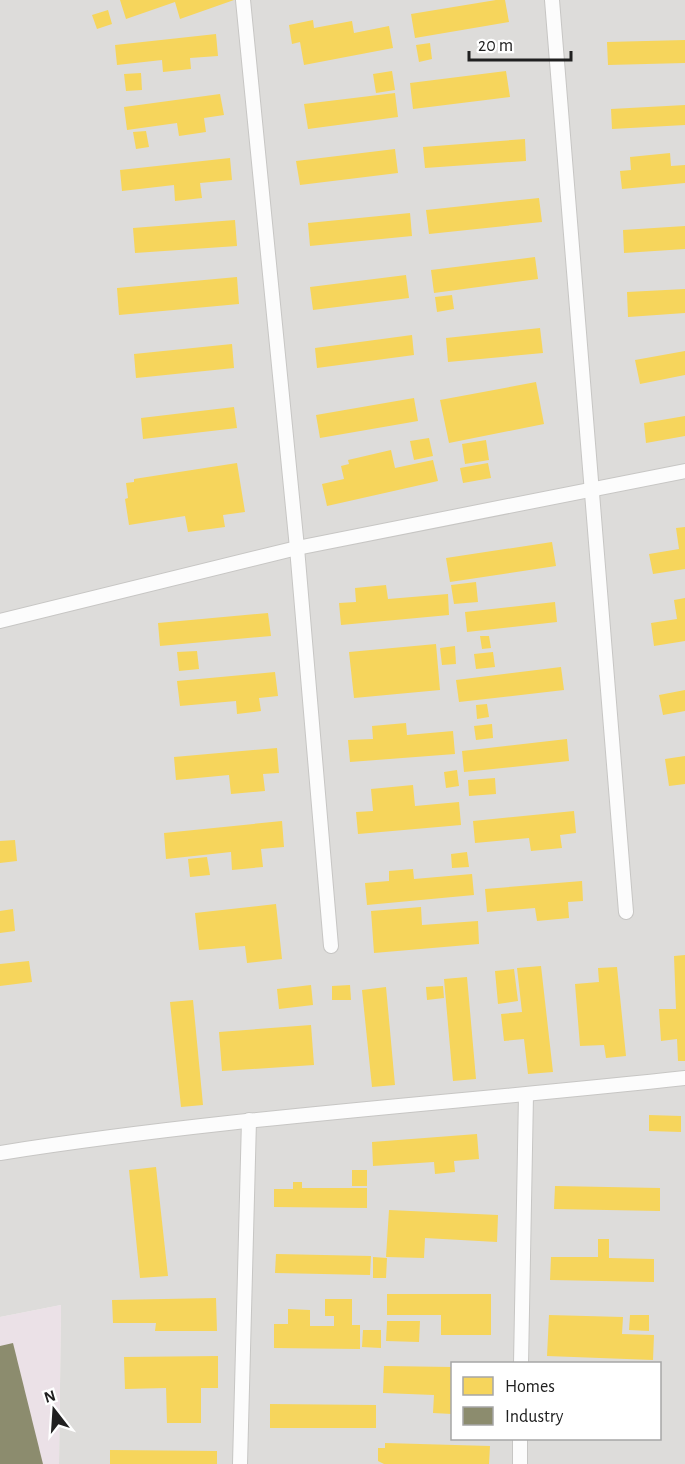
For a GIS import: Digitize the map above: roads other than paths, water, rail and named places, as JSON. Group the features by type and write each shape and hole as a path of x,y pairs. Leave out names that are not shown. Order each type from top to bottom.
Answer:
{"lane":[{"path":"243,0 297,548 331,946"},
{"path":"552,0 626,912"},
{"path":"0,621 297,548 593,487 685,471"},
{"path":"0,1153 249,1119 526,1095 685,1078"},
{"path":"522,1362 526,1095"},
{"path":"240,1464 249,1119"},
{"path":"520,1440 520,1464"}]}
